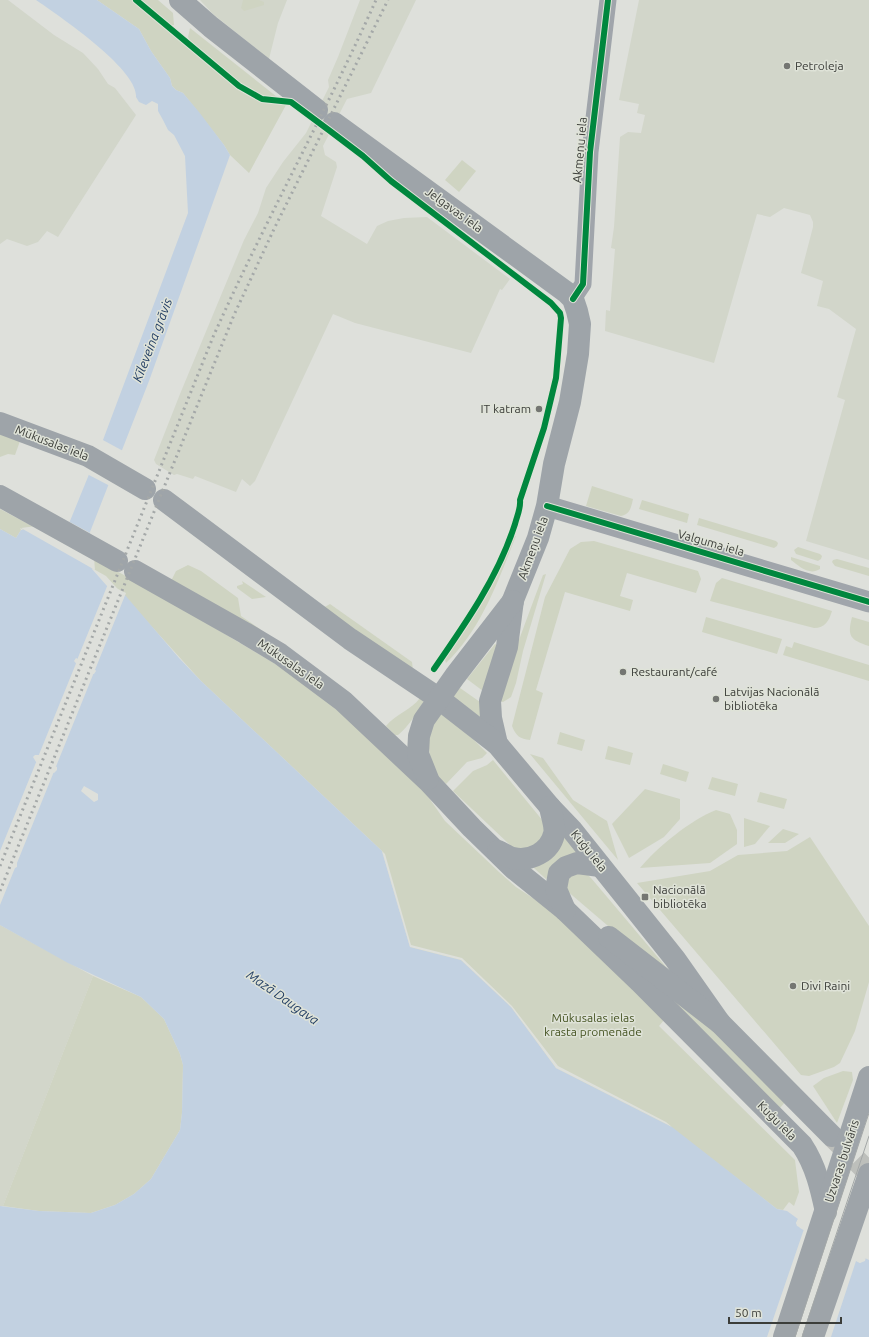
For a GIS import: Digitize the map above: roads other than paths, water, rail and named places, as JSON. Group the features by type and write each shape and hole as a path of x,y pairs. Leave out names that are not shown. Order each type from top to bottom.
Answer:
{"main road":[{"name":"Jelgavas iela","path":"180,0 211,27 326,116 566,292 573,299"},
{"name":"Akmeņu iela","path":"497,744 491,718 490,701 507,648 513,600 538,538 547,506 554,464 570,402 578,354 580,324 573,299"},
{"name":"Mūkusalas iela","path":"0,424 88,456 145,488"},
{"name":"Mūkusalas iela","path":"0,496 245,633 315,679 367,722 429,782"},
{"path":"164,500 350,639 438,698"},
{"name":"Akmeņu iela","path":"429,782 418,754 419,736 424,720 438,698 513,600"},
{"name":"Kuģu iela","path":"438,698 497,744 550,807 572,830 675,959 720,1023"},
{"name":"Kuģu iela","path":"429,782 514,868 565,910 640,982 802,1145 809,1156 818,1178 824,1218"},
{"path":"494,849 513,858 525,859 538,855 549,846 555,833 550,807"},
{"path":"565,910 556,889 559,873 566,867 577,863 600,866"},
{"name":"Kuģu iela","path":"565,910 589,922 650,967 720,1023 832,1136"},
{"name":"Uzvaras bulvāris","path":"784,1337 869,1077"},
{"path":"814,1337 846,1238 869,1174"}],"street":[{"name":"Akmeņu iela","path":"573,299 583,284 590,152 608,0"},
{"name":"Valguma iela","path":"547,506 869,602"}],"water":[{"path":"36,0 97,0 139,29 151,51 170,78 172,86 176,90 183,93 199,112 230,155 149,381 90,532 92,569 107,586 125,595 179,658 201,681 382,851 410,947 461,960 511,1007 556,1068 672,1127 777,1209 787,1211 798,1219 796,1223 800,1228 860,1263 865,1258 869,1260 869,1337 0,1337 0,1206 39,1211 91,1213 115,1205 134,1194 151,1179 180,1130 182,1113 183,1065 180,1054 164,1019 141,997 68,963 0,925 0,861 13,869 17,867 17,863 0,853 0,529 16,538 21,530 68,524 70,521 103,440 188,213 185,156 174,135 168,130 158,111 158,104 152,101 146,105 139,102 133,86 125,73 111,58 78,30","holes":["76,658 94,668 96,671 94,674 88,673 80,667 74,661","35,755 39,755 57,767 57,770 54,773 36,762 33,757","84,786 98,794 98,800 94,802 81,791"]}],"tunnel":[{"path":"833,1137 869,1173"}],"tram line":[{"path":"795,1337 869,1113"},
{"path":"802,1337 869,1136"}],"railway":[{"path":"0,866 213,337 376,0"},
{"path":"0,891 234,315 274,229 388,0"}],"place":[{"name":"Petroleja","path":"787,66"},
{"name":"IT katram","path":"539,409"},
{"name":"Restaurant/café","path":"623,672"},
{"name":"Latvijas Nacionālā bibliotēka","path":"716,699"},
{"name":"Nacionālā bibliotēka","path":"645,897"},
{"name":"Divi Raiņi","path":"793,986"}],"water label":[{"name":"Kīleveina grāvis","path":"152,340"},
{"name":"Mazā Daugava","path":"283,997"}],"park label":[{"name":"Mūkusalas ielas krasta promenāde","path":"593,1025"}]}
